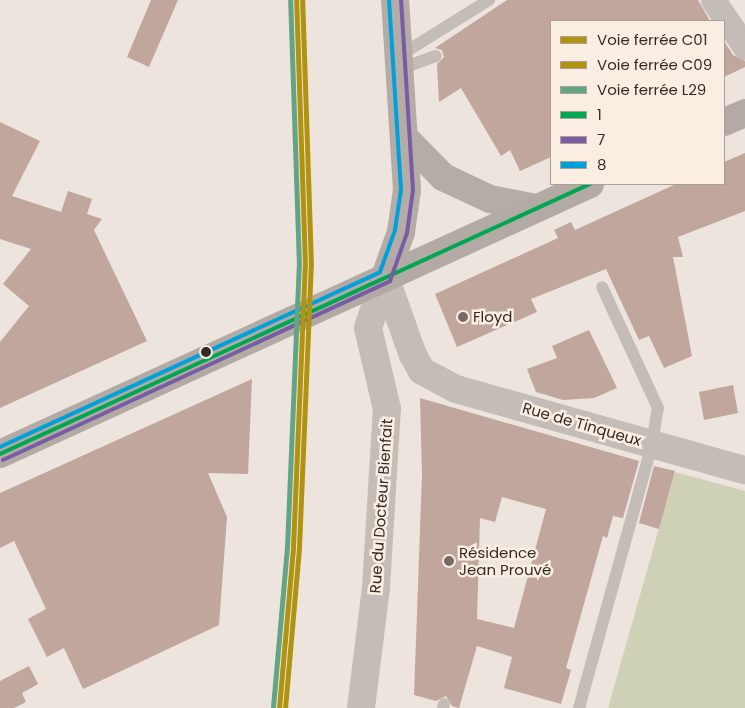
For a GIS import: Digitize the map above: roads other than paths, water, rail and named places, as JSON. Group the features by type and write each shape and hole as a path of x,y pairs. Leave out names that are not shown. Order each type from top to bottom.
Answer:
{"main road":[{"path":"385,278 404,215 407,190 395,0"},
{"path":"725,122 745,113"},
{"path":"405,138 443,178 490,199 536,208"},
{"path":"0,454 588,185"}],"street":[{"path":"713,0 745,47"},
{"path":"385,278 413,356 422,371 394,386 386,402"},
{"name":"Rue du Docteur Bienfait","path":"361,708 376,587 386,402 368,328 385,278"},
{"name":"Rue de Tinqueux","path":"422,371 456,389 745,470"}],"lane":[{"path":"400,62 489,0"},
{"path":"400,62 436,56"},
{"path":"579,708 652,444 658,408 602,286"}],"rail line":[{"name":"L29","path":"273,707 287,547 299,266 290,0"},
{"name":"C01","path":"279,708 293,547 305,266 296,0"},
{"name":"C09","path":"285,708 299,547 311,266 302,0"}],"place":[{"name":"Floyd","path":"463,317"},
{"name":"Résidence Jean Prouvé","path":"449,561"}]}
